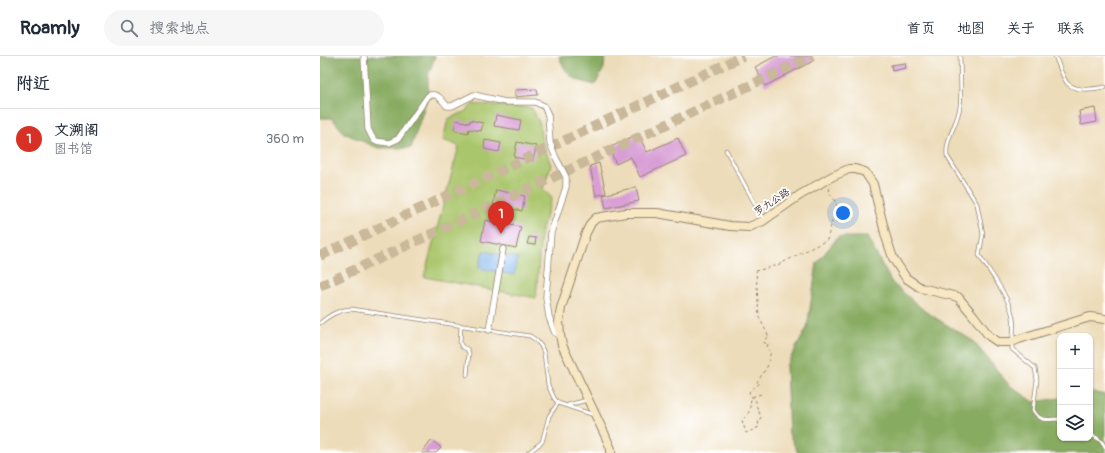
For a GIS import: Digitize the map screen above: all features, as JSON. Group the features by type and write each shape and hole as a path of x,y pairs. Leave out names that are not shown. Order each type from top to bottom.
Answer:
{"street":[{"path":"364,56 368,129 375,141 389,143 398,139 428,96 433,94 437,95 447,106 452,106 474,95 505,102 534,102 544,106 548,115 550,143 566,177 566,187 551,233 546,297 549,317 555,333 560,335"},
{"name":"罗九公路","path":"611,453 611,449 605,435 562,345 559,322 561,308 586,233 591,223 596,218 626,213 657,213 730,226 749,227 764,221 800,195 830,177 849,169 855,169 865,172 873,184 886,237 893,258 906,278 921,288 958,297 974,315 989,336 998,342 1012,342 1090,317 1105,319"},
{"path":"489,330 503,250"}],"lane":[{"path":"960,56 960,107 947,142 946,149 948,156 977,204 983,234 979,255 1009,303 1013,317 1014,332 1012,349 1035,368 1037,380 1033,410 1039,418 1043,420 1057,419"},
{"path":"1055,56 1067,84 1076,88 1090,90 1105,87"},
{"path":"726,150 764,221"},
{"path":"320,323 334,312 342,309 351,309 530,336 541,346 544,353 550,392 558,403 596,416"},
{"path":"461,326 460,343 462,347 467,348 470,353 467,375"},
{"path":"568,406 588,399"},
{"path":"528,453 542,442 549,416 558,403"},
{"path":"1093,436 1103,443 1105,447"}],"path":[{"path":"752,397 750,399 751,407 748,414 742,420 746,433 759,427 758,420 761,418 755,404 756,401 749,392 760,383 757,382 767,367 771,351 767,350 768,343 764,344 766,338 768,338 759,317 756,270 778,265 827,240 832,221 844,222 834,199 829,192 831,182 830,177"},
{"path":"752,397 761,394"}],"green space":[{"path":"320,56 435,56 428,76 428,96 411,148 378,148 344,133 332,118 320,118"},
{"path":"559,56 605,56 604,68 595,85 572,77 565,69"},
{"path":"473,104 532,108 540,124 541,137 551,165 543,189 552,198 541,232 536,298 424,277 459,146 443,140 448,119 466,111"},
{"path":"838,237 867,237 892,283 926,312 973,341 1009,385 1034,402 1057,398 1057,441 1093,441 1093,392 1105,395 1105,453 798,453 789,434 786,366 807,328 817,263"}],"water":[{"path":"483,251 518,258 514,275 479,268"}],"building":[{"path":"776,56 810,56 813,61 765,86 755,67"},
{"path":"905,63 906,68 892,71 891,65"},
{"path":"537,89 538,95 515,97 515,90"},
{"path":"1095,108 1097,122 1081,125 1079,111"},
{"path":"496,115 521,120 519,130 494,126"},
{"path":"456,120 470,123 470,120 483,123 481,131 469,129 468,133 454,130"},
{"path":"638,134 647,152 678,138 686,156 640,177 631,157 616,164 609,148"},
{"path":"485,140 501,143 499,152 484,149"},
{"path":"517,142 536,146 533,161 514,157"},
{"path":"599,163 606,193 596,196 590,166"},
{"path":"636,187 639,201 606,208 603,195"},
{"path":"496,190 525,196 522,211 493,205"},
{"path":"485,220 521,227 516,248 481,241"},
{"path":"529,237 536,238 535,245 527,244"},
{"path":"432,440 441,448 436,453 422,453"}],"tunnel":[{"path":"320,256 743,56"},
{"path":"320,286 813,56"}],"place":[{"name":"文溯阁","path":"501,234"}]}
